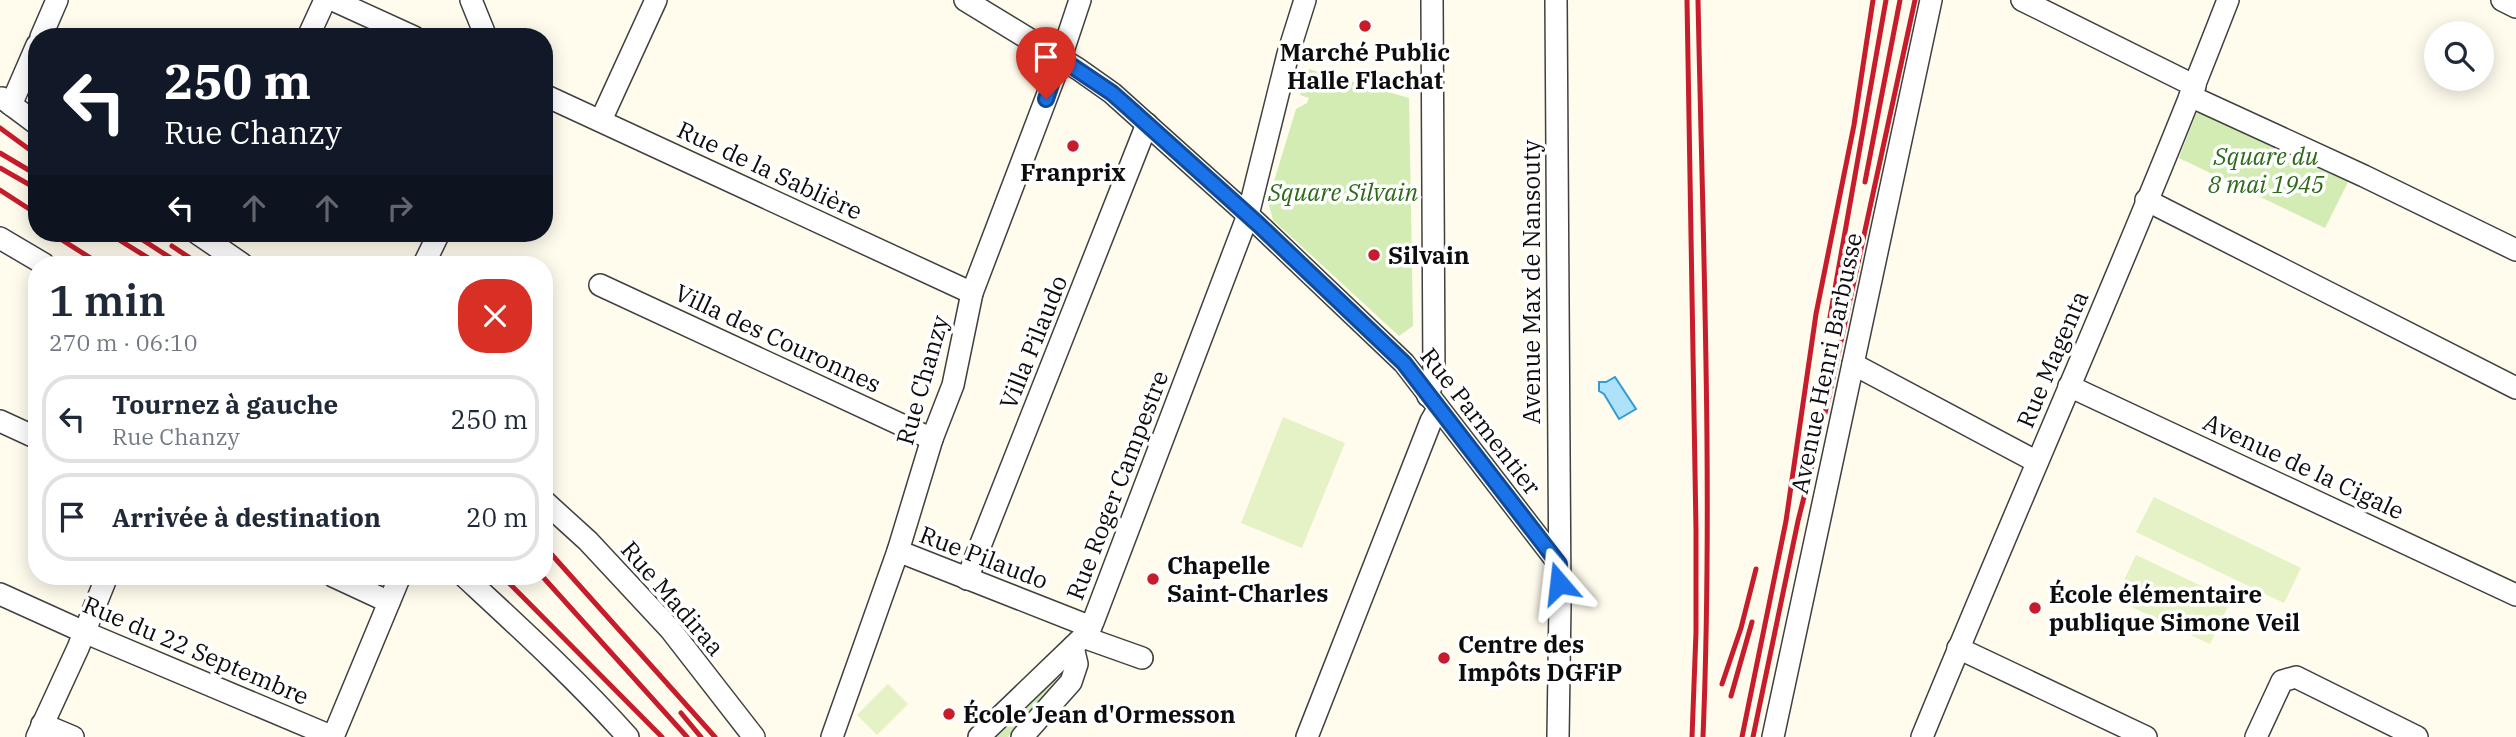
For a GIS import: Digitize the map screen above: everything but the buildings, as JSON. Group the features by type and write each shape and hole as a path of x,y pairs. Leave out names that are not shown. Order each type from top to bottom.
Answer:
{"street":[{"path":"45,28 57,0"},
{"path":"312,28 325,0"},
{"path":"333,0 394,28"},
{"path":"471,0 482,28"},
{"path":"601,120 656,0"},
{"name":"Rue Parmentier","path":"965,0 1112,93 1248,215 1404,363 1559,564"},
{"name":"Rue Chanzy","path":"832,737 898,551 932,439 953,385 972,293 1080,0"},
{"name":"Rue Roger Campestre","path":"979,737 1082,637 1248,215 1288,54 1305,0"},
{"path":"1307,737 1431,421 1434,377 1432,0"},
{"name":"Avenue Max de Nansouty","path":"1556,0 1558,737"},
{"name":"Avenue Henri Barbusse","path":"1773,737 1931,0"},
{"path":"2022,0 2192,91 2516,250"},
{"name":"Rue Magenta","path":"1923,737 2228,0"},
{"path":"2502,0 2516,7"},
{"path":"28,61 5,101 28,118"},
{"name":"Rue de la Sablière","path":"553,99 972,293"},
{"name":"Villa Pilaudo","path":"967,579 1147,124"},
{"path":"2146,200 2516,388"},
{"path":"0,238 30,256"},
{"path":"215,242 232,256"},
{"name":"Villa des Couronnes","path":"600,285 932,439"},
{"path":"1853,364 2037,462"},
{"name":"Avenue de la Cigale","path":"2069,386 2516,594"},
{"path":"0,421 28,434"},
{"name":"Rue Madiraa","path":"553,509 588,541 670,629 754,737"},
{"name":"Rue Pilaudo","path":"898,551 967,579 1082,637 1142,658"},
{"path":"74,737 40,730 103,585"},
{"path":"352,585 388,602"},
{"path":"333,737 396,585"},
{"path":"474,585 606,712 628,737"},
{"name":"Rue du 22 Septembre","path":"0,594 333,737"},
{"path":"1022,737 1071,682 1082,637"},
{"path":"1958,648 2146,737"},
{"path":"2256,737 2282,681 2296,677 2417,737"}],"green space":[{"name":"Square Silvain","path":"1308,69 1409,98 1413,326 1399,336 1273,220 1268,201 1296,109 1307,103 1309,98 1300,95"},
{"name":"Square du 8 mai 1945","path":"2205,110 2349,180 2325,228 2179,158 2196,114"},
{"path":"1283,417 1345,443 1302,548 1241,523"},
{"path":"2154,497 2301,568 2284,603 2136,532"},
{"path":"2136,555 2231,600 2210,644 2115,599"},
{"path":"1055,678 1057,680 1008,737 995,737"},
{"path":"888,684 908,704 877,735 857,715"}],"water":[{"path":"1615,377 1636,409 1619,419 1604,394 1599,391 1599,382"}],"railway":[{"path":"1687,0 1696,530 1692,737"},
{"path":"1698,0 1707,461 1703,737"},
{"path":"1742,737 1786,521 1816,314 1854,125 1873,0"},
{"path":"1830,317 1886,0"},
{"path":"1865,182 1900,0"},
{"path":"1753,737 1798,521 1828,401 1915,0"},
{"path":"0,128 28,148"},
{"path":"0,153 28,170"},
{"path":"0,168 28,184"},
{"path":"0,190 28,208"},
{"path":"65,242 87,256"},
{"path":"123,242 145,256"},
{"path":"146,242 168,256"},
{"path":"172,246 187,256"},
{"path":"553,556 715,737"},
{"path":"1722,684 1741,628 1756,569"},
{"path":"511,585 662,737"},
{"path":"550,585 687,737"},
{"path":"1731,696 1752,622"},
{"path":"681,713 701,737"}],"place":[{"name":"Marché Public Halle Flachat","path":"1365,26"},
{"name":"Franprix","path":"1073,146"},
{"name":"Silvain","path":"1374,255"},
{"name":"Chapelle Saint-Charles","path":"1153,579"},
{"name":"École élémentaire publique Simone Veil","path":"2035,608"},
{"name":"Centre des Impôts DGFiP","path":"1444,658"},
{"name":"École Jean d'Ormesson","path":"949,714"}],"route":[{"path":"1046,99 1060,58 1112,93 1269,234 1404,363 1559,564 1559,583"}]}
